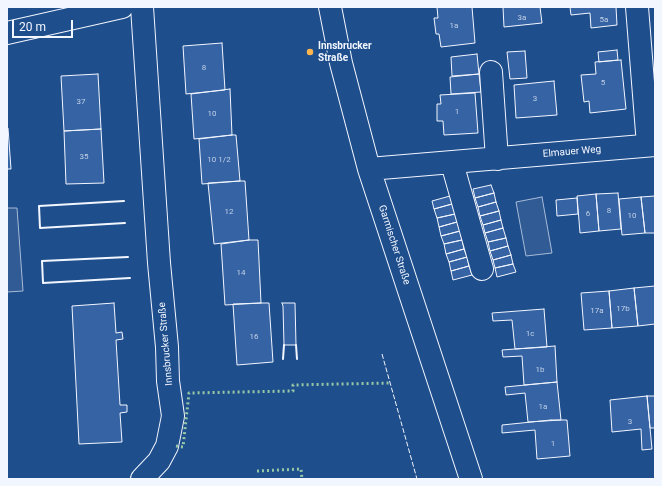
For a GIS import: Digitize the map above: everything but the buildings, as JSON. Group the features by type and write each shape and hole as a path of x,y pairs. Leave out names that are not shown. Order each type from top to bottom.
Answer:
{"street":[{"path":"7,33 76,12 122,7"},
{"name":"Innsbrucker Straße","path":"142,7 159,263 167,347 168,381 173,416 167,446 159,461 142,479"},
{"name":"Garmischer Straße","path":"330,7 341,63 369,169 471,479"},
{"name":"Elmauer Weg","path":"369,169 652,145 637,7"},
{"path":"491,72 497,159"},
{"path":"452,163 482,269"}],"shaded area":[{"path":"542,197 552,253 526,256 516,202"},
{"path":"7,208 17,208 23,291 7,292"}],"hedge":[{"path":"176,446 183,447 189,393 293,391 293,385 390,383"},
{"path":"257,471 301,469 302,479"}],"fence":[{"path":"382,354 417,479"}],"wall":[{"path":"124,201 39,206 40,228 125,223"},
{"path":"128,257 42,261 43,283 130,278"},
{"path":"283,359 284,345"},
{"path":"296,345 297,359"}],"place":[{"name":"Innsbrucker Straße","path":"310,52"}]}
